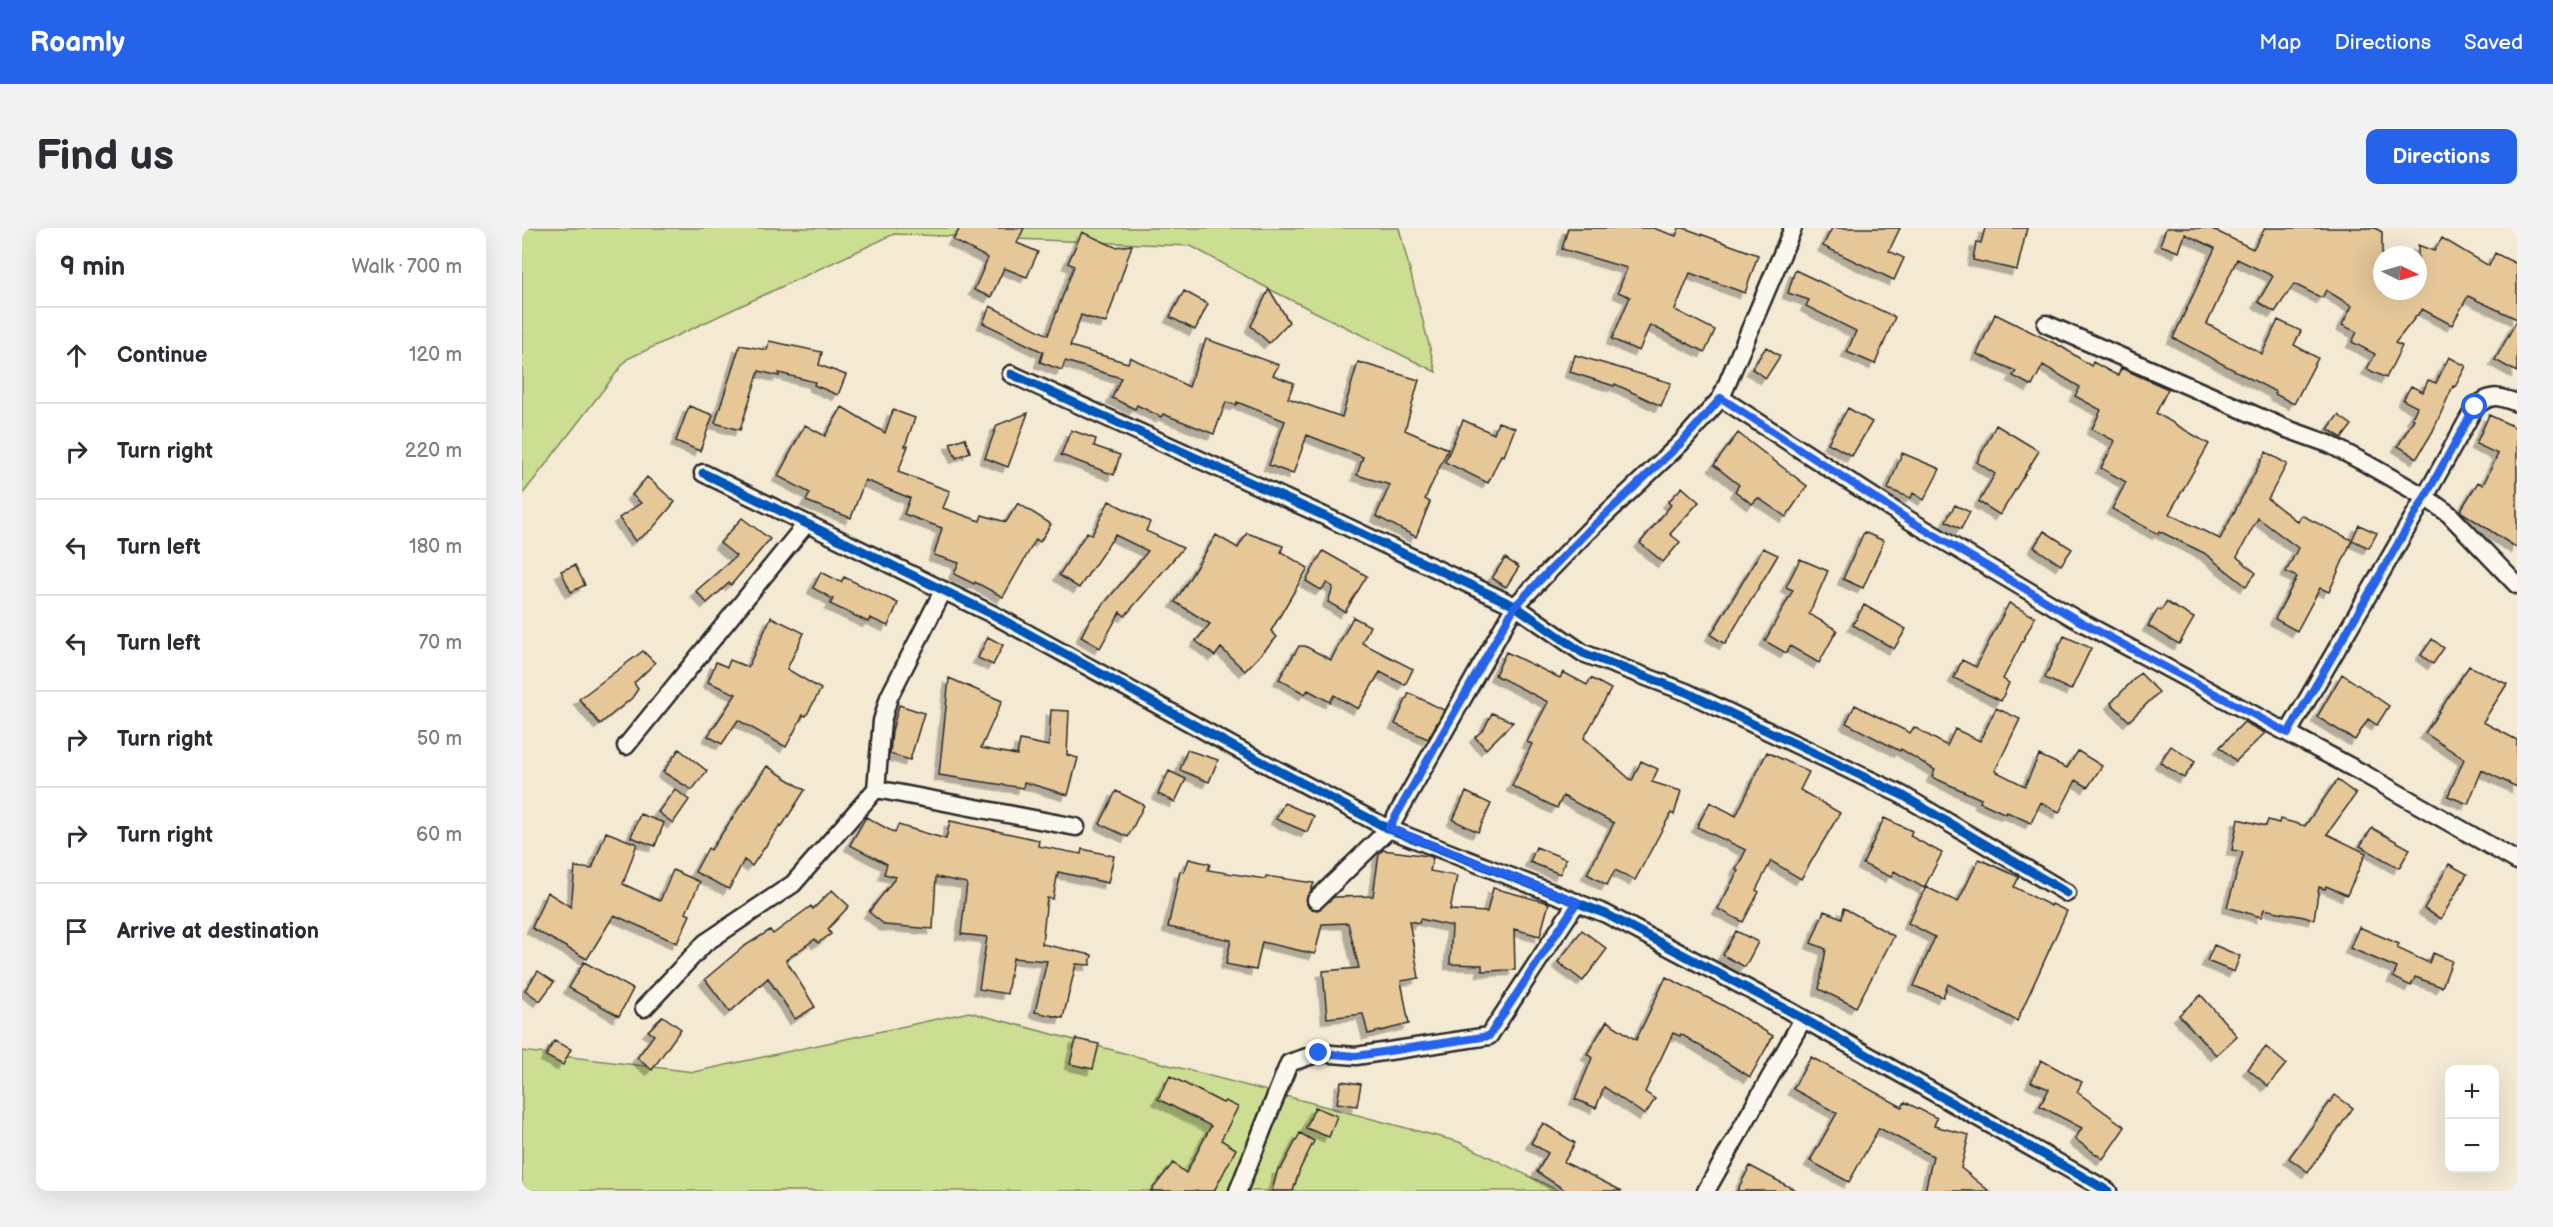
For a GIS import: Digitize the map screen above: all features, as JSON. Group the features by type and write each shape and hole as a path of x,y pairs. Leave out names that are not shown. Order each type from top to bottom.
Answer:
{"street":[{"path":"1316,900 1389,828 1515,606 1588,531 1681,443 1721,398 1793,228"},
{"path":"2046,324 2287,429 2329,444 2425,497 2449,514 2517,585"},
{"path":"1011,374 1322,515 1515,606 1583,653 1686,692 1882,786 2067,893"},
{"path":"2288,733 2475,407 2485,397 2497,396 2517,403"},
{"path":"1721,398 1909,520 2074,618 2288,733 2517,861"},
{"path":"703,473 994,615 1236,748 1389,828 1606,914 1803,1019 2108,1191"},
{"path":"626,746 806,524"},
{"path":"644,1008 705,943 793,884 876,789 882,721 889,697 943,591"},
{"path":"876,789 1076,827"},
{"path":"1238,1191 1289,1063 1319,1053 1356,1056 1489,1036 1577,902"},
{"path":"1706,1191 1803,1019"}],"green space":[{"path":"522,228 1399,228 1436,372 1269,289 1191,246 894,234 627,359 522,495"},
{"path":"969,1012 1459,1142 1559,1191 522,1191 522,1051 694,1072"}],"building":[{"path":"960,228 1024,228 1017,243 1038,252 1027,277 1004,268 991,297 974,290 988,258 953,240"},
{"path":"1568,228 1653,228 1676,236 1679,228 1684,228 1758,255 1745,293 1690,273 1675,310 1715,330 1705,352 1650,325 1639,351 1612,339 1630,297 1618,292 1627,268 1562,249"},
{"path":"1832,228 1900,228 1889,251 1904,258 1894,280 1823,246"},
{"path":"1985,228 2027,228 2017,270 1973,260 1976,242 1981,243"},
{"path":"2166,228 2210,228 2253,249 2265,228 2375,228 2382,232 2382,246 2373,246 2373,300 2427,300 2427,248 2434,251 2442,238 2489,266 2495,253 2517,264 2517,319 2468,296 2452,325 2422,309 2395,343 2402,346 2386,378 2367,369 2375,354 2352,342 2357,332 2342,325 2352,306 2326,290 2322,298 2294,284 2275,312 2258,302 2273,276 2237,259 2207,324 2262,354 2278,320 2301,331 2294,345 2318,358 2294,404 2275,394 2276,392 2173,338 2215,248 2185,234 2179,252 2160,245"},
{"path":"1082,232 1115,247 1132,245 1106,323 1081,315 1070,346 1128,363 1130,357 1189,387 1206,339 1279,365 1273,375 1294,383 1288,398 1342,417 1358,362 1419,380 1405,430 1448,449 1425,499 1430,502 1416,537 1376,516 1390,485 1357,475 1363,457 1307,435 1293,474 1269,465 1285,421 1237,402 1236,405 1226,402 1214,434 1163,414 1161,417 1137,405 1135,409 1112,398 1121,378 1065,361 1062,370 1040,362 1043,352 983,323 990,306 1048,335 1074,266 1068,263"},
{"path":"1795,270 1895,317 1875,364 1847,352 1856,331 1806,306 1809,300 1788,293"},
{"path":"1269,289 1289,322 1269,343 1251,326"},
{"path":"1184,291 1208,304 1195,330 1170,317"},
{"path":"1995,314 2062,347 2091,366 2093,362 2118,376 2121,368 2168,389 2156,413 2209,444 2169,514 2220,539 2266,452 2287,464 2268,499 2298,522 2301,515 2352,540 2329,592 2320,588 2297,631 2275,619 2297,577 2286,572 2298,548 2258,518 2237,557 2256,573 2246,586 2204,553 2159,531 2158,534 2112,509 2126,482 2101,468 2115,441 2092,429 2101,410 2075,396 2080,387 2043,365 2032,386 2013,376 2016,371 1977,354"},
{"path":"2517,320 2517,372 2495,360"},
{"path":"769,341 822,352 819,365 846,375 838,395 814,385 815,382 779,373 779,376 759,371 740,430 715,423 740,345 767,350"},
{"path":"1766,347 1780,356 1766,378 1752,369"},
{"path":"1575,355 1671,383 1661,406 1615,384 1614,386 1570,372"},
{"path":"2449,357 2466,366 2455,387 2453,386 2433,431 2417,458 2398,446 2414,419 2412,418 2417,407 2403,400 2411,386 2423,392 2428,380 2436,383"},
{"path":"689,406 713,415 700,451 676,441"},
{"path":"842,407 885,433 893,410 915,418 898,472 950,491 943,508 980,521 982,515 1006,522 1018,503 1051,524 1040,542 1036,539 1003,597 954,574 959,563 934,555 942,528 904,514 910,498 865,480 851,518 806,501 810,493 778,476 805,425 825,436"},
{"path":"1848,408 1872,422 1852,456 1828,443"},
{"path":"1028,413 1008,467 985,458 997,425"},
{"path":"2338,415 2352,425 2342,438 2328,429"},
{"path":"2489,415 2517,428 2517,548 2460,511 2478,482 2483,485 2498,454 2476,444"},
{"path":"1463,420 1494,434 1498,422 1515,428 1504,456 1501,455 1488,483 1445,462"},
{"path":"1996,425 2039,451 2000,515 1979,502 1995,474 1977,462"},
{"path":"1071,430 1096,439 1094,446 1120,455 1114,475 1061,455"},
{"path":"1738,433 1807,486 1786,517 1758,498 1752,504 1735,491 1739,485 1714,465"},
{"path":"965,438 970,452 956,458 950,443"},
{"path":"1902,453 1940,469 1924,500 1913,493 1911,498 1888,489"},
{"path":"647,477 675,502 652,529 635,541 619,518 641,503 632,495"},
{"path":"1682,487 1699,502 1670,534 1680,542 1663,562 1640,543 1671,505 1668,502"},
{"path":"1109,501 1150,522 1146,531 1183,548 1125,616 1120,612 1100,648 1081,637 1088,623 1148,551 1115,535 1079,588 1059,575 1087,532 1092,535"},
{"path":"1955,505 1970,512 1961,529 1946,521"},
{"path":"742,518 770,539 731,585 729,583 707,603 696,591 736,556 720,543"},
{"path":"2359,525 2377,533 2369,548 2352,540"},
{"path":"2044,531 2072,549 2061,565 2034,547"},
{"path":"1864,532 1884,541 1863,588 1843,579"},
{"path":"1247,533 1283,546 1281,552 1308,568 1271,631 1277,637 1245,671 1221,648 1215,656 1196,641 1210,624 1175,602 1216,535 1238,548"},
{"path":"1763,548 1778,555 1725,644 1711,635"},
{"path":"1323,551 1367,576 1345,612 1328,602 1333,587 1327,583 1321,590 1306,581"},
{"path":"1505,558 1519,567 1506,587 1492,578"},
{"path":"1800,559 1828,571 1809,614 1837,630 1819,663 1790,646 1786,653 1765,641 1793,590 1786,587"},
{"path":"575,565 585,585 571,592 561,571"},
{"path":"821,572 841,582 844,577 898,603 888,626 870,618 868,622 830,604 833,599 813,588"},
{"path":"2166,602 2194,618 2179,644 2148,626 2158,609 2161,611"},
{"path":"2009,603 2035,617 2003,679 2009,683 2001,701 1954,678 1962,660 1976,667"},
{"path":"1864,605 1906,629 1894,649 1853,625"},
{"path":"771,617 804,633 787,669 821,689 806,716 803,715 786,747 738,720 722,744 708,736 736,694 708,682 716,662 727,667 730,660 748,667"},
{"path":"1353,617 1370,626 1362,643 1413,669 1405,685 1380,672 1358,709 1334,695 1330,702 1308,690 1305,694 1279,679 1299,646 1305,646 1331,660"},
{"path":"2064,636 2091,648 2071,690 2045,678"},
{"path":"988,637 1003,645 993,665 978,658"},
{"path":"2432,639 2444,648 2433,664 2421,655"},
{"path":"643,651 655,663 634,683 638,689 632,698 600,724 579,699"},
{"path":"1506,652 1560,678 1563,672 1587,685 1591,678 1611,689 1584,738 1632,781 1641,761 1658,769 1652,782 1681,791 1674,815 1671,813 1635,880 1615,870 1607,885 1587,874 1614,823 1563,796 1557,808 1512,786 1532,744 1527,742 1548,702 1495,675"},
{"path":"2469,666 2507,684 2483,722 2517,740 2517,787 2482,770 2468,804 2448,796 2464,759 2425,733"},
{"path":"2140,673 2159,692 2129,721 2111,703"},
{"path":"2342,674 2389,706 2377,725 2368,719 2355,740 2317,717"},
{"path":"949,678 1002,701 981,748 1017,755 1020,740 1049,746 1051,710 1069,711 1067,755 1078,758 1068,795 1024,782 1023,788 939,775"},
{"path":"1409,693 1444,710 1428,739 1395,724"},
{"path":"899,705 924,713 910,760 890,754 892,731"},
{"path":"1855,705 1910,733 1914,727 1947,746 1955,729 1980,741 1996,708 2020,719 1995,771 2025,786 2039,755 2067,768 2078,751 2102,766 2088,787 2076,780 2059,813 2041,802 2031,823 1980,802 1981,799 1932,777 1935,770 1901,749 1900,751 1846,723"},
{"path":"1492,713 1513,722 1486,749 1475,737 1484,729"},
{"path":"2244,722 2265,733 2236,761 2220,747"},
{"path":"2171,746 2195,762 2184,778 2160,762"},
{"path":"679,749 707,771 692,790 663,772"},
{"path":"1187,750 1218,760 1209,782 1180,770"},
{"path":"1767,752 1809,772 1800,790 1840,813 1801,879 1771,861 1756,890 1759,892 1743,922 1718,909 1746,850 1697,827 1710,802 1736,816"},
{"path":"767,766 805,790 752,866 744,860 729,889 695,872 708,848 711,850"},
{"path":"1169,771 1186,779 1175,802 1158,794"},
{"path":"2337,780 2356,794 2327,834 2366,853 2347,895 2326,886 2325,889 2319,887 2314,919 2264,909 2261,917 2227,907 2243,852 2232,850 2238,819 2266,826 2268,820 2279,823 2280,819 2305,826"},
{"path":"675,789 689,800 673,823 658,812"},
{"path":"1116,791 1144,805 1128,837 1100,824"},
{"path":"1466,792 1491,804 1478,832 1453,820"},
{"path":"1284,803 1314,816 1307,832 1276,819"},
{"path":"640,814 664,823 655,846 631,837"},
{"path":"866,817 895,833 898,825 946,839 950,821 1039,840 1038,846 1081,854 1082,849 1114,856 1108,883 1058,872 1053,899 1047,898 1042,944 1092,955 1090,965 1076,964 1063,1018 1035,1012 1047,961 1013,958 1007,994 979,989 987,937 961,934 967,883 936,877 933,929 885,925 869,912 896,877 884,874 887,864 850,845"},
{"path":"1884,818 1912,831 1910,836 1942,853 1924,888 1894,871 1891,877 1863,864"},
{"path":"2372,828 2410,849 2399,868 2360,846"},
{"path":"606,832 637,844 623,884 660,901 673,870 700,882 686,913 690,915 677,943 614,915 587,959 532,928 547,892 571,907 575,867 592,869"},
{"path":"1536,847 1566,859 1560,874 1530,862"},
{"path":"1383,850 1429,856 1433,858 1430,871 1457,876 1450,910 1487,912 1493,888 1549,903 1540,936 1514,929 1515,970 1482,971 1482,965 1450,964 1452,926 1420,919 1419,923 1409,921 1419,978 1401,981 1409,1024 1368,1034 1363,1014 1327,1018 1323,971 1359,968 1348,923 1322,924 1315,954 1262,942 1256,970 1226,964 1231,940 1168,927 1180,871 1184,872 1189,859 1210,864 1208,870 1265,879 1266,876 1314,883 1306,902 1309,908 1318,910 1334,897 1373,896 1379,854"},
{"path":"1979,859 2019,877 2014,887 2051,906 2052,904 2067,911 2017,1021 1948,984 1943,997 1914,986 1935,937 1908,923 1926,887 1958,902"},
{"path":"2449,864 2467,874 2441,919 2424,909"},
{"path":"832,890 849,906 828,929 831,934 818,943 815,939 786,960 815,1007 795,1019 768,978 730,1012 705,979 743,947 770,930 773,934 811,906 813,909"},
{"path":"1844,908 1894,936 1856,1007 1819,989 1826,949 1811,943 1824,911 1842,918"},
{"path":"2359,927 2399,944 2397,948 2429,963 2433,953 2452,961 2442,987 2415,977 2411,986 2393,977 2397,968 2350,948"},
{"path":"1582,930 1607,949 1583,981 1558,962"},
{"path":"1736,931 1758,942 1745,967 1723,955"},
{"path":"2214,945 2240,956 2234,972 2207,961"},
{"path":"584,962 633,989 619,1016 569,988"},
{"path":"538,971 554,982 540,1001 525,990"},
{"path":"1666,977 1724,1006 1773,1036 1750,1077 1681,1034 1680,1036 1673,1033 1645,1092 1655,1099 1645,1115 1604,1087 1596,1108 1575,1099 1592,1058 1587,1054 1607,1021 1636,1040"},
{"path":"2201,995 2237,1036 2216,1055 2179,1015"},
{"path":"663,1016 681,1029 652,1070 637,1058 654,1035 648,1031"},
{"path":"1076,1039 1099,1044 1093,1069 1070,1064"},
{"path":"554,1041 571,1049 563,1065 546,1056"},
{"path":"2266,1047 2286,1064 2268,1086 2248,1069"},
{"path":"1811,1057 1902,1107 1905,1102 1937,1118 1934,1126 1969,1135 1961,1168 1989,1191 1925,1191 1933,1156 1879,1128 1849,1182 1810,1161 1837,1113 1793,1089"},
{"path":"2041,1060 2082,1082 2077,1092 2125,1127 2103,1159 2075,1139 2082,1128 2040,1106 2049,1089 2031,1082"},
{"path":"1170,1076 1223,1103 1225,1101 1238,1107 1221,1140 1236,1149 1214,1191 1151,1191 1173,1163 1186,1173 1211,1126 1158,1099"},
{"path":"1341,1081 1361,1084 1357,1106 1337,1103"},
{"path":"2335,1095 2353,1108 2308,1172 2289,1158"},
{"path":"1315,1107 1337,1116 1329,1137 1306,1128"},
{"path":"1543,1123 1575,1143 1564,1162 1622,1191 1566,1191 1537,1172 1548,1153 1531,1143"},
{"path":"1300,1133 1314,1141 1300,1169 1293,1191 1272,1191 1278,1169 1281,1169"},
{"path":"1750,1166 1797,1191 1737,1191"}],"cycle path":[{"path":"1011,374 1322,515 1515,606 1583,653 1686,692 1902,795 2067,893"},
{"path":"703,473 994,615 1389,829 1606,914 1788,1010 2108,1191"}],"route":[{"path":"1319,1053 1356,1056 1489,1036 1577,902 1389,828 1515,606 1588,531 1681,443 1721,398 1909,520 2074,618 2288,733 2475,407"}]}
